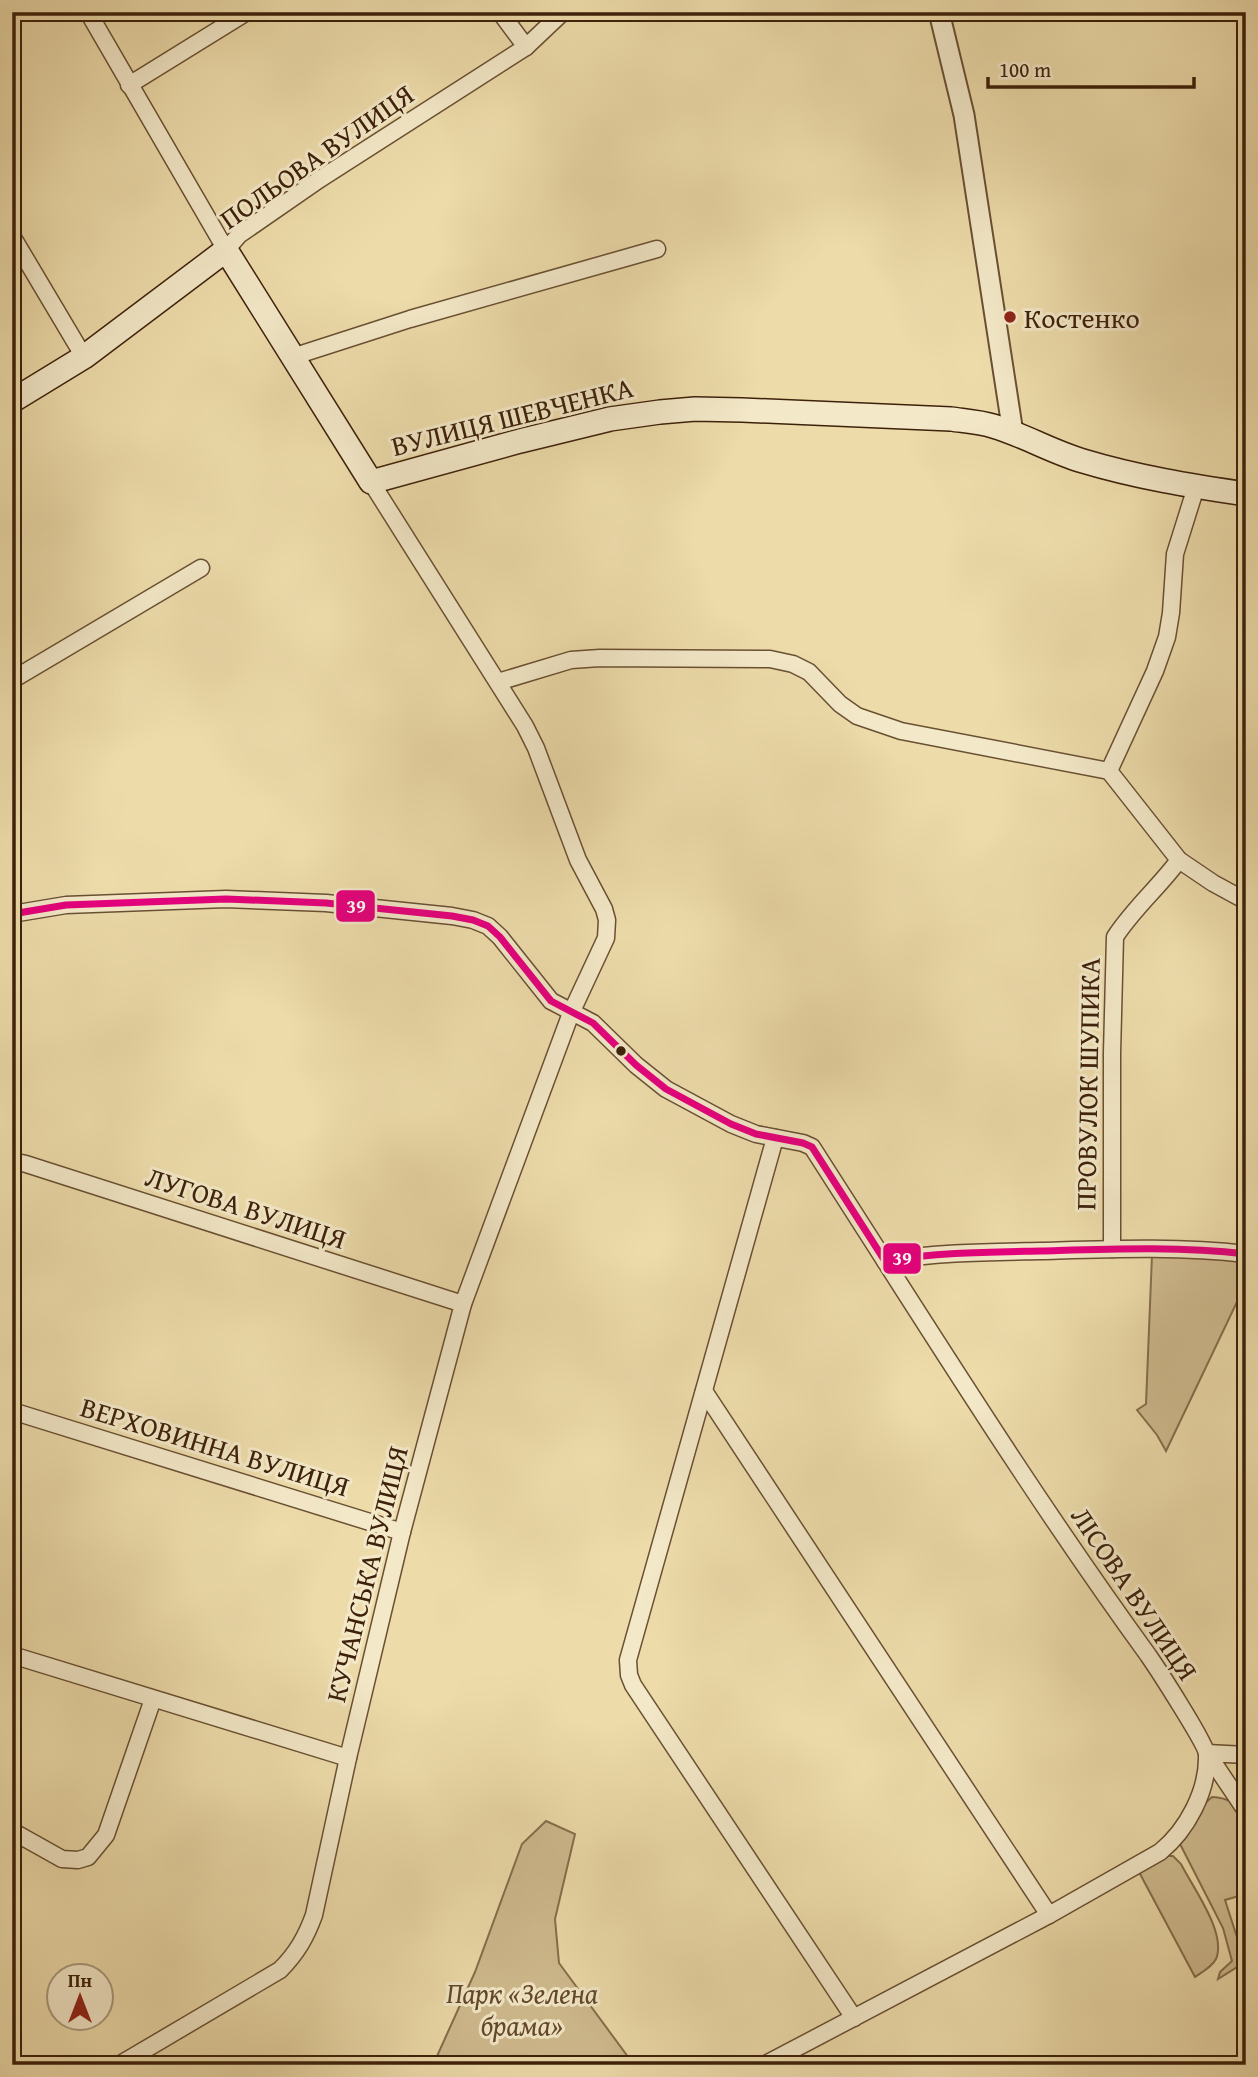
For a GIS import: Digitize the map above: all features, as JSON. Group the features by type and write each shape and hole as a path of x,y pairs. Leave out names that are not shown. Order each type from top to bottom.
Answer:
{"main road":[{"path":"12,401 84,357 226,250 372,482"},
{"name":"ВУЛИЦЯ ШЕВЧЕНКА","path":"372,482 597,422 672,411 742,410 951,419 993,426 1055,452 1118,471 1246,494"}],"street":[{"name":"ПОЛЬОВА ВУЛИЦЯ","path":"88,12 226,250 239,235 320,179 526,47 563,12"},
{"path":"129,85 247,12"},
{"path":"500,12 526,47"},
{"path":"939,12 964,114 1013,433"},
{"path":"12,236 84,357"},
{"path":"292,357 410,319 657,249"},
{"name":"ВУЛИЦЯ ШЕВЧЕНКА","path":"372,482 498,682 536,748 578,860 607,920 606,938 571,1013"},
{"path":"1109,771 1155,671 1167,637 1175,554 1196,487"},
{"path":"12,680 201,568"},
{"path":"498,682 571,660 770,659 793,664 809,672 840,704 857,716 901,731 1109,771 1179,860 1246,901"},
{"name":"ПРОВУЛОК ШУПИКА","path":"1112,1249 1115,937 1162,884 1179,860"},
{"name":"ЛІСОВА ВУЛИЦЯ","path":"12,914 66,905 226,899 326,903 473,920 488,926 500,937 551,1001 593,1023 636,1065 666,1089 731,1124 756,1134 812,1147 998,1439 1159,1670 1246,1811"},
{"name":"КУЧАНСЬКА ВУЛИЦЯ","path":"119,2065 281,1970 297,1953 314,1915 402,1532 463,1304 571,1013"},
{"path":"775,1139 628,1660 629,1675 633,1685 854,2018"},
{"name":"ЛУГОВА ВУЛИЦЯ","path":"12,1161 463,1304"},
{"path":"885,1261 948,1253 1112,1249 1175,1248 1246,1254"},
{"path":"704,1391 1049,1915"},
{"name":"ВЕРХОВИННА ВУЛИЦЯ","path":"12,1411 402,1532"},
{"path":"12,1656 348,1758"},
{"path":"12,1831 62,1860 88,1857 106,1835 153,1699"},
{"path":"764,2065 1049,1915 1160,1852 1173,1841 1189,1819 1202,1788 1208,1753 1246,1755"}],"green space":[{"path":"1239,977 1246,977 1246,1055 1245,1055"},
{"path":"1152,1255 1246,1261 1246,1283 1166,1451 1137,1410 1146,1404"},
{"path":"1212,1797 1229,1801 1242,1811 1247,1837 1246,1894 1225,1900 1245,1962 1218,1979 1220,1972 1232,1961 1223,1928 1179,1842 1203,1805"},
{"name":"Парк «Зелена брама»","path":"546,1821 575,1834 555,1919 559,1963 634,2065 433,2065 475,1972 522,1844"},
{"path":"1162,1856 1173,1856 1181,1864 1207,1911 1217,1937 1216,1959 1195,1977 1139,1872"}],"transit line":[{"name":"39","path":"12,914 66,905 226,899 326,903 473,920 488,926 500,937 551,1001 593,1023 636,1065 666,1089 731,1124 756,1134 812,1147 885,1261 963,1253 1118,1249 1246,1254"}],"place":[{"name":"Костенко","path":"1010,317"}]}
